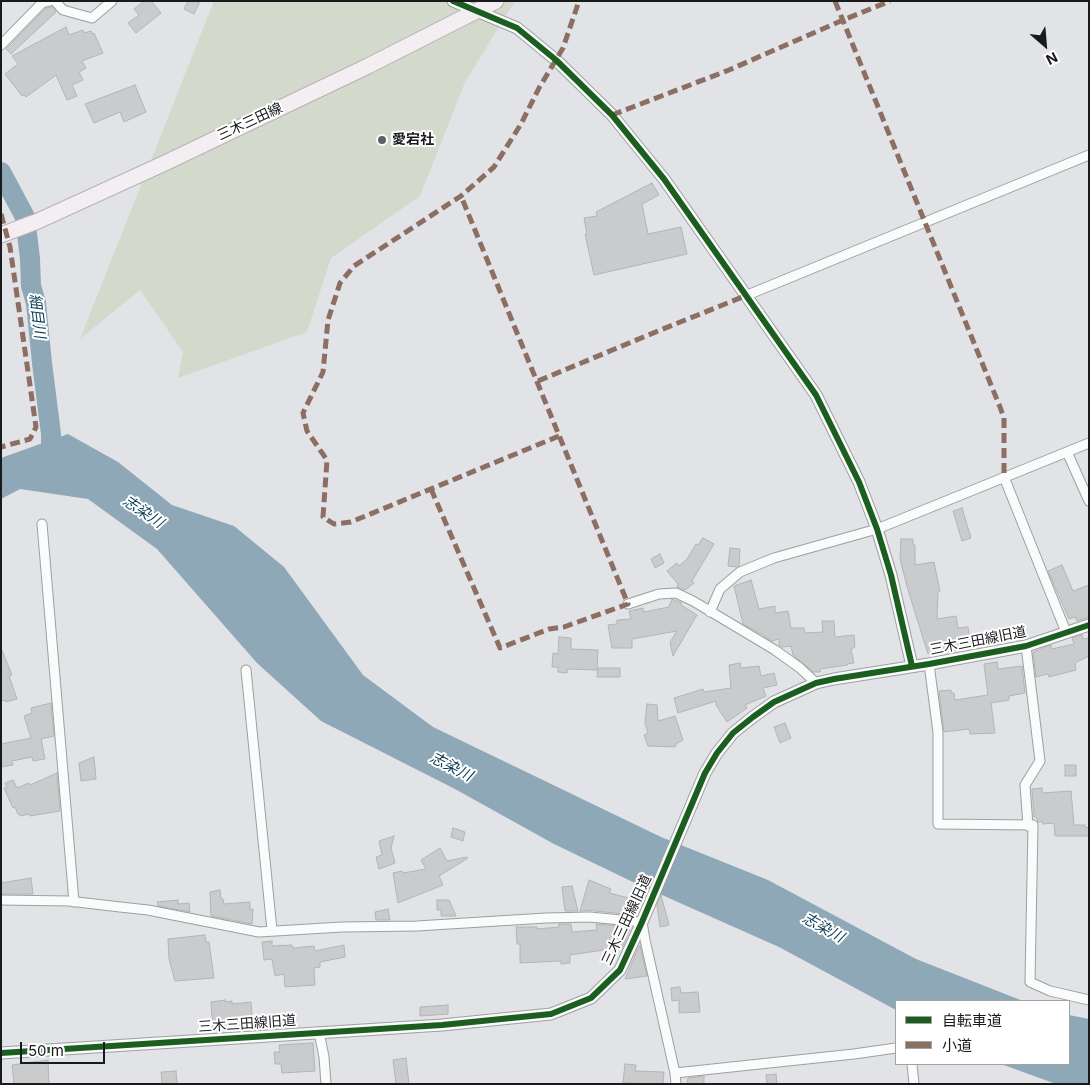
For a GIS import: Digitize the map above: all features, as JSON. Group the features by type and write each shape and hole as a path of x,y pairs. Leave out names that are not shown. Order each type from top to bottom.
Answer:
{"main road":[{"name":"三木三田線","path":"1,235 38,221 368,66 496,1"}],"street":[{"path":"1,45 42,3 50,1"},
{"path":"55,1 63,10 92,18 112,1"},
{"path":"453,1 517,28 556,60 612,115 664,179 816,394 859,482 877,529 891,575 912,666"},
{"path":"745,296 1089,155"},
{"path":"710,612 720,589 740,572 774,558 877,529 1089,443"},
{"path":"1067,452 1089,501"},
{"path":"1004,477 1066,632"},
{"path":"42,524 74,902"},
{"path":"628,604 659,594 676,593 693,601 775,650 800,668 816,683"},
{"name":"三木三田線旧道","path":"1,1052 442,1025 551,1014 591,998 620,970 705,773 717,753 733,733 774,702 816,683 1026,646 1089,625"},
{"path":"1026,646 1040,761 1025,785 1028,826"},
{"path":"929,664 938,732 938,824 1033,825 1030,982 1050,991 1089,1000"},
{"path":"246,670 272,930"},
{"path":"1,900 74,902 148,910 259,932 342,927 417,926 546,918 590,917 642,922 676,1084"},
{"path":"319,1032 324,1057 326,1084"},
{"path":"675,1072 895,1048"},
{"path":"912,1065 914,1084"}],"green space":[{"path":"214,1 515,1 465,82 420,196 331,258 307,332 178,378 183,352 140,290 80,339"}],"water":[{"name":"志染川","path":"68,434 118,462 172,505 234,526 284,567 363,675 433,727 661,837 768,880 916,959 1020,1000 895,1000 895,1009 779,947 635,883 554,844 455,789 321,721 257,663 157,549 88,499 20,489 1,499 1,458"},
{"path":"1070,1015 1089,1019 1089,1084 1056,1084 1004,1065 1070,1065"}],"building":[{"path":"144,1 151,1 161,13 136,33 128,23 139,15 134,9"},
{"path":"188,1 200,1 194,14 184,9"},
{"path":"52,7 56,12 11,54 6,49 46,8"},
{"path":"66,27 69,35 83,30 84,33 91,31 92,34 94,33 103,53 82,61 86,68 79,72 83,80 72,85 77,96 67,100 56,75 26,97 22,96 5,74 18,64 12,56"},
{"path":"135,85 146,112 124,122 120,112 94,123 85,104"},
{"path":"652,183 659,195 642,204 648,234 681,227 687,254 594,275 585,234 587,234 584,218 597,216 596,212"},
{"path":"962,508 971,538 962,541 953,511"},
{"path":"703,538 714,544 692,581 694,583 685,590 677,587 678,584 667,571 677,563 679,566 687,559 696,544 698,545"},
{"path":"901,539 913,539 913,545 915,545 915,565 934,562 940,591 938,592 937,619 956,616 958,628 968,627 971,648 928,654 900,559"},
{"path":"730,548 740,549 739,566 737,567 728,566"},
{"path":"660,554 664,563 655,568 651,559"},
{"path":"1062,565 1073,591 1089,585 1089,617 1077,621 1075,617 1069,619 1048,571"},
{"path":"751,580 759,609 775,606 775,613 788,611 791,628 804,628 805,633 823,632 822,621 834,621 835,637 854,635 855,647 851,649 854,663 820,669 820,672 813,672 793,655 791,646 782,647 779,645 779,639 772,641 764,636 764,634 743,624 734,586"},
{"path":"672,599 682,603 681,605 697,615 673,656 670,642 677,631 632,639 632,648 612,648 608,625 617,624 617,620 631,619 629,611 643,608 644,612 669,607"},
{"path":"1082,635 1083,639 1089,638 1089,656 1075,663 1076,670 1049,677 1048,674 1036,677 1033,652 1051,645 1052,649 1074,644 1072,638"},
{"path":"559,637 571,638 571,649 598,650 597,670 567,669 567,673 558,672 558,667 552,667 553,653 558,654"},
{"path":"1,648 12,675 9,676 17,699 6,702 5,700 1,701"},
{"path":"997,662 998,669 1022,666 1025,693 1009,696 1009,700 991,703 995,733 970,734 969,729 944,732 939,691 951,690 951,693 954,693 955,700 988,695 984,664"},
{"path":"740,663 741,668 759,666 761,676 774,673 777,685 763,688 766,696 745,705 747,708 727,722 716,705 716,701 678,713 674,698 703,689 704,692 731,688 729,665"},
{"path":"598,668 620,668 620,677 597,677"},
{"path":"51,703 54,736 41,739 45,759 33,761 32,757 12,761 13,765 1,767 1,744 31,738 24,716 32,713 31,708"},
{"path":"647,704 657,705 658,721 675,716 683,740 676,744 675,747 648,746 644,735 648,733 645,723"},
{"path":"785,723 791,738 780,743 774,727"},
{"path":"94,757 96,779 81,781 79,763"},
{"path":"1065,765 1076,765 1076,776 1065,776"},
{"path":"57,773 60,811 30,816 29,814 21,816 18,814 15,807 13,808 4,788 7,787 5,783 13,780 17,788 29,783 30,785"},
{"path":"1042,788 1042,793 1071,791 1074,825 1085,825 1085,827 1089,828 1089,836 1055,836 1054,823 1043,824 1043,822 1038,822 1036,817 1034,817 1032,789"},
{"path":"453,828 465,832 463,841 451,837"},
{"path":"394,836 391,848 395,863 379,869 376,857 382,855 379,841"},
{"path":"440,848 447,861 468,858 439,876 443,885 398,903 393,873 426,869 421,860"},
{"path":"31,878 33,894 1,894 1,883"},
{"path":"589,880 611,889 609,893 637,900 634,915 595,910 580,911"},
{"path":"572,886 578,911 565,911 562,887"},
{"path":"220,890 221,899 223,899 224,904 250,902 250,910 253,909 252,924 211,916 210,892"},
{"path":"661,895 669,925 660,927 657,905"},
{"path":"178,900 178,904 189,903 190,912 158,906 157,902"},
{"path":"437,900 449,900 456,916 441,916 441,910 437,910"},
{"path":"388,909 390,920 376,920 375,912"},
{"path":"559,924 571,924 572,932 597,930 596,924 631,927 622,948 609,943 610,949 570,955 570,963 561,964 561,961 520,963 520,944 517,944 516,927 537,927 537,929 559,927"},
{"path":"205,935 206,942 209,942 214,978 175,981 169,959 168,939"},
{"path":"272,941 272,946 292,945 293,948 314,946 315,951 344,945 345,957 320,962 320,967 314,968 315,985 285,987 284,974 275,976 272,959 264,960 262,942"},
{"path":"639,946 647,976 625,979"},
{"path":"680,987 681,993 698,992 700,1012 679,1013 679,1000 672,1001 671,988"},
{"path":"225,1000 225,1002 232,1001 232,1004 251,1002 253,1028 213,1030 211,1002"},
{"path":"448,1005 448,1014 420,1016 420,1007"},
{"path":"313,1043 315,1071 282,1073 281,1064 275,1064 274,1052 280,1052 279,1045"},
{"path":"406,1058 409,1084 396,1084 393,1060"},
{"path":"48,1060 49,1084 14,1084 12,1065"},
{"path":"625,1064 636,1065 635,1071 664,1072 663,1084 623,1083"},
{"path":"176,1071 177,1084 162,1084 161,1072"},
{"path":"776,1074 777,1084 767,1084 766,1075"},
{"path":"704,1076 704,1084 687,1084 688,1078"}],"waterway":[{"name":"細目川","path":"1,172 25,217 31,286 36,303 51,434 51,466"}],"marked path":[{"path":"559,436 351,522 334,524 323,517 327,460 307,431 303,413 323,372 328,320 340,283 354,266 461,196 494,167 521,124 539,88 563,48 579,1"},
{"path":"835,1 1004,418 1004,477"},
{"path":"612,115 729,70 890,1"},
{"path":"431,489 500,648 549,629 564,627 628,604 461,196"},
{"path":"1,214 10,247 36,427 30,439 1,447"},
{"path":"538,381 745,296"}],"cycle path":[{"path":"453,1 517,28 556,60 612,115 664,179 816,395 859,482 877,529 891,575 912,666"},
{"path":"1,1053 442,1025 551,1014 591,998 620,970 705,773 717,753 733,733 753,717 774,702 816,683 1026,646 1089,625"}],"place":[{"name":"愛宕社","path":"382,140"}]}
